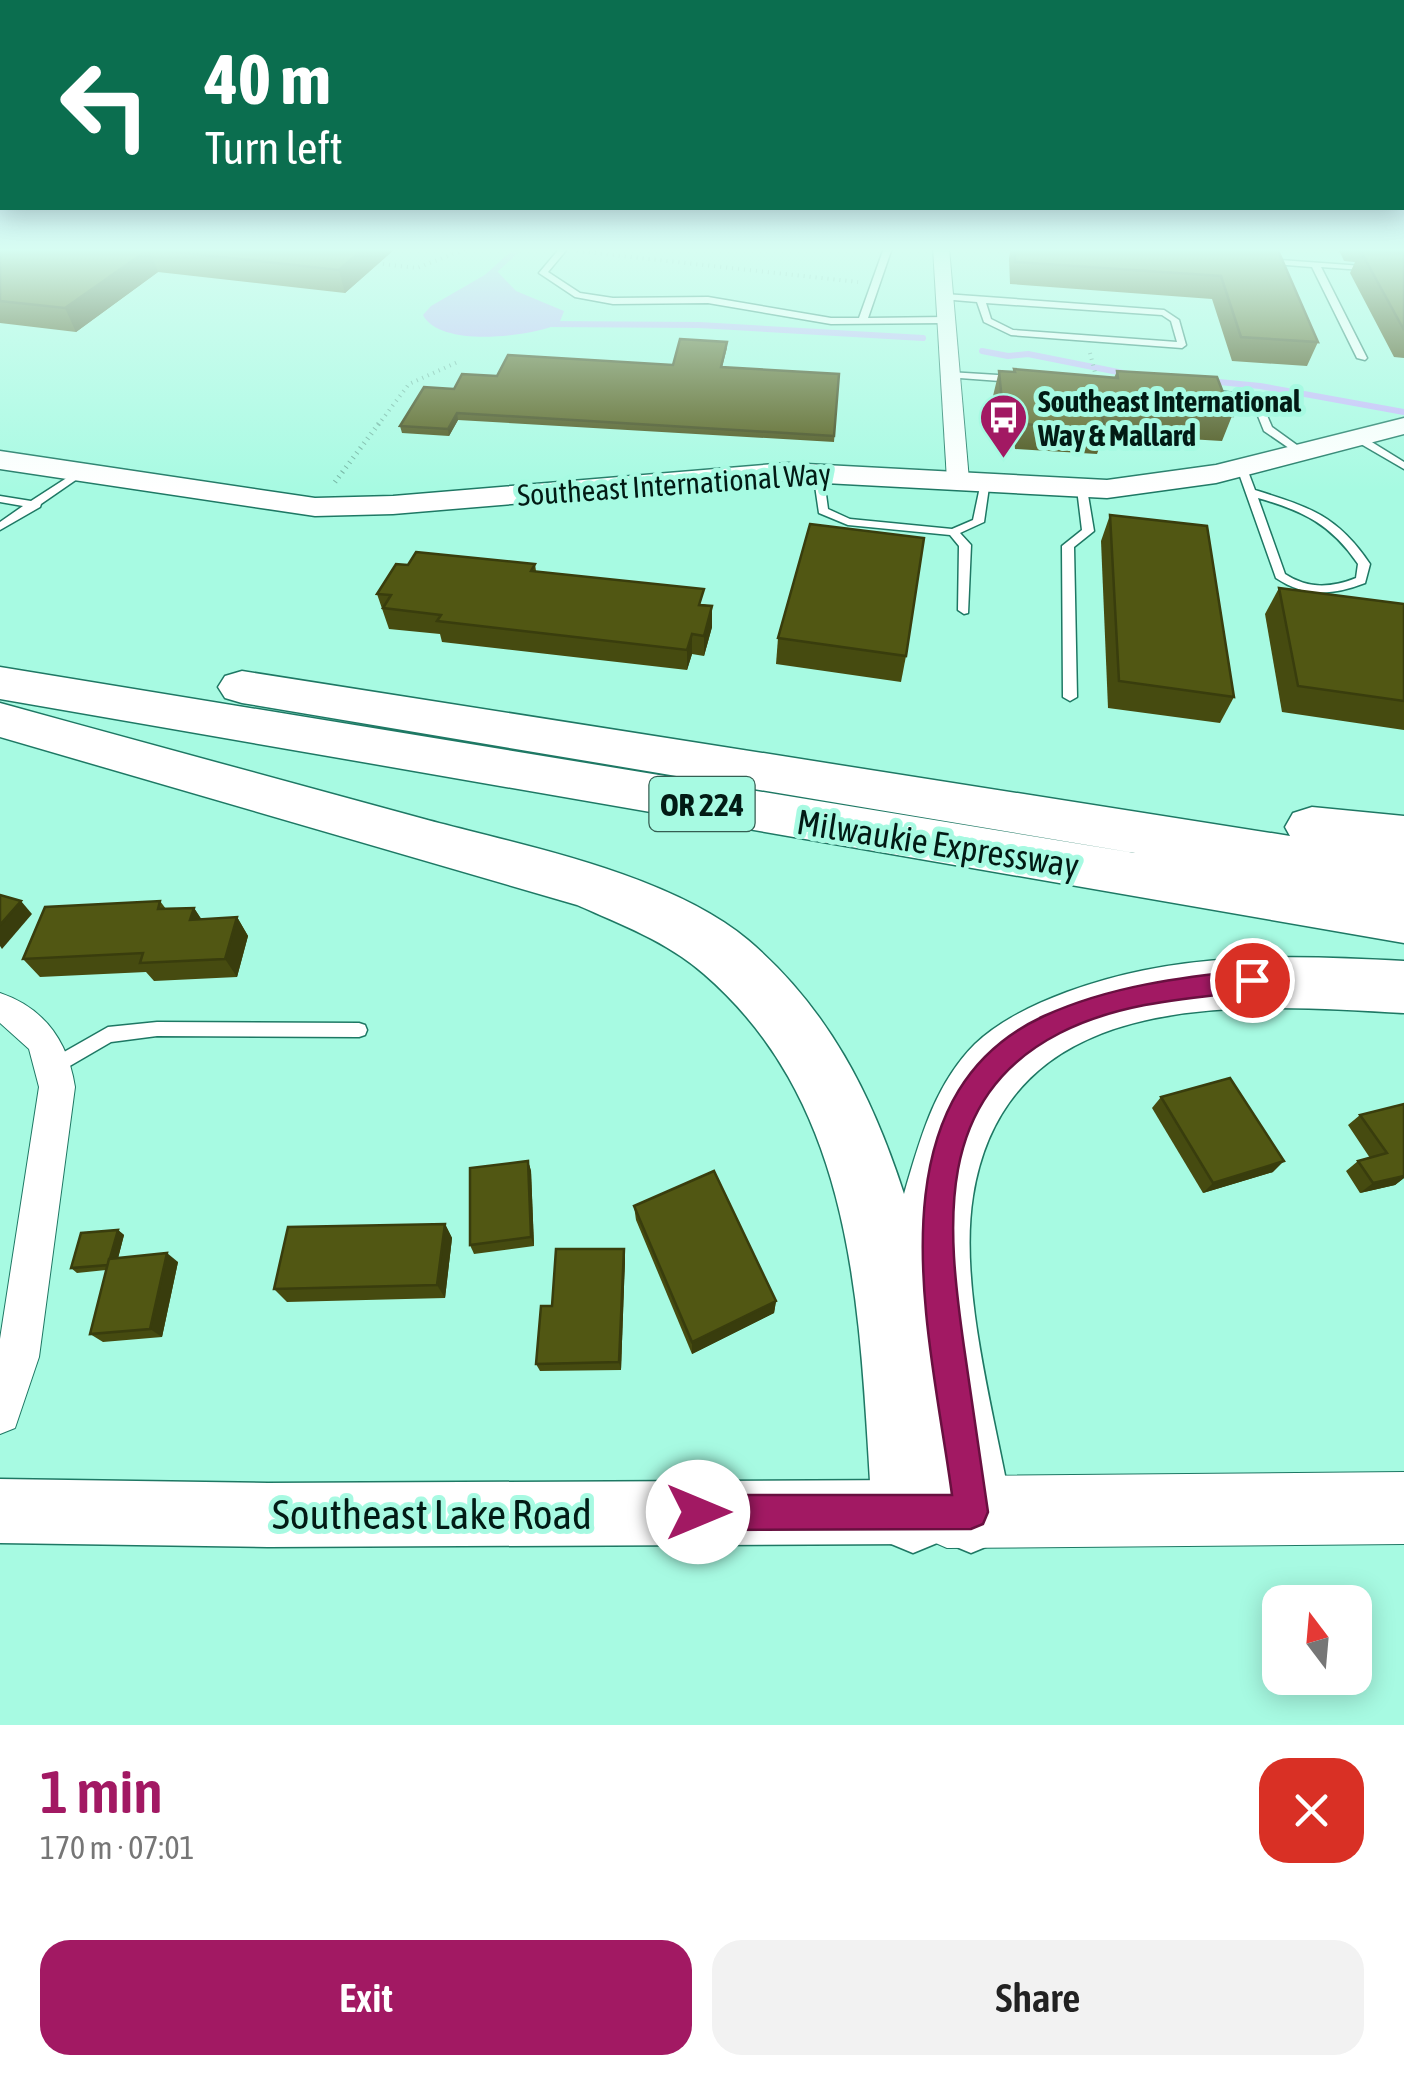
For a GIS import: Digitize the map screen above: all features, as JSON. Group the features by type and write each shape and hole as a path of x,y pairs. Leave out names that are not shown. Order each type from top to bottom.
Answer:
{"highway":[{"name":"Milwaukie Expressway","path":"0,646 1404,876"},
{"name":"Milwaukie Expressway","path":"0,683 1404,920"},
{"path":"0,720 590,887 666,918 723,955 768,994 810,1048 835,1090 857,1143 881,1238 896,1328 942,1512"},
{"path":"823,781 1404,836"},
{"path":"942,1512 938,1200 947,1146 974,1092 1010,1052 1050,1025 1118,1000 1216,981 1288,980 1404,987"}],"main road":[{"name":"Southeast Lake Road","path":"942,1512 1404,1508"}],"street":[{"path":"946,328 948,375 972,481"},
{"name":"Southeast International Way","path":"0,460 315,506 393,504 751,473 818,472 1082,489 1247,480 1303,453 1404,426"},
{"path":"0,1008 36,1030 48,1046 56,1066 57,1087 18,1357 0,1413"},
{"name":"Southeast Lake Road","path":"0,1510 268,1515 942,1512"}],"lane":[{"path":"997,328 1182,345 1177,328"},
{"path":"1347,328 1362,358"},
{"path":"948,375 1024,380"},
{"path":"1188,390 1256,398 1268,429 1303,453"},
{"path":"1358,438 1404,466"},
{"path":"818,472 823,512 848,522 953,532 978,522 972,481"},
{"path":"0,527 79,473"},
{"path":"1247,480 1322,516 1348,537 1364,564 1361,580 1342,588 1293,586 1280,576 1247,480"},
{"path":"1070,696 1068,546 1088,532 1082,489"},
{"path":"0,499 36,504"},
{"path":"953,532 965,545 964,610"},
{"path":"56,1066 108,1035 157,1029 359,1030"}],"path":[{"path":"1086,338 1099,384"},
{"path":"315,506 409,384 460,361"}],"shaded area":[{"path":"440,328 546,328 486,337"}],"building":[{"path":"1238,328 1312,328 1318,342 1241,337"},
{"path":"680,339 727,342 721,367 839,374 834,436 457,413 448,429 400,426 424,387 454,389 462,374 497,376 508,355 673,365"},
{"path":"1014,369 1118,378 1117,371 1217,377 1232,416 1100,408 1105,429 1022,424 1019,402 1002,401 999,371 1015,372"},
{"path":"1110,515 1207,526 1234,697 1119,681"},
{"path":"810,524 924,538 906,656 778,638"},
{"path":"416,552 535,564 531,571 704,589 699,605 712,606 704,636 692,634 687,650 437,621 441,615 383,608 391,595 377,594 396,564 408,565"},
{"path":"1279,588 1404,604 1404,701 1298,686"},
{"path":"0,895 21,901 0,925"},
{"path":"160,901 158,909 194,908 190,920 237,917 225,959 140,963 143,953 23,959 45,907"},
{"path":"1230,1078 1284,1161 1213,1183 1161,1097"},
{"path":"1404,1104 1404,1176 1373,1183 1358,1161 1387,1153 1360,1115"},
{"path":"528,1161 531,1237 470,1245 470,1168"},
{"path":"714,1171 776,1301 692,1342 634,1206"},
{"path":"445,1224 437,1285 274,1289 288,1227"},
{"path":"118,1230 108,1265 71,1268 81,1233"},
{"path":"556,1249 624,1249 619,1362 536,1364 541,1306 552,1306"},
{"path":"167,1253 150,1329 90,1334 109,1259"}],"waterway":[{"path":"759,328 923,338"},
{"path":"982,351 1008,356 1028,354 1128,374"},
{"path":"1209,381 1260,386 1404,412"}],"place":[{"name":"Southeast International Way & Mallard","path":"1003,460"}],"route":[{"path":"698,1512 971,1512 937,1261 938,1200 947,1146 974,1092 1010,1052 1050,1025 1076,1014 1164,990 1216,981 1252,980"}]}
